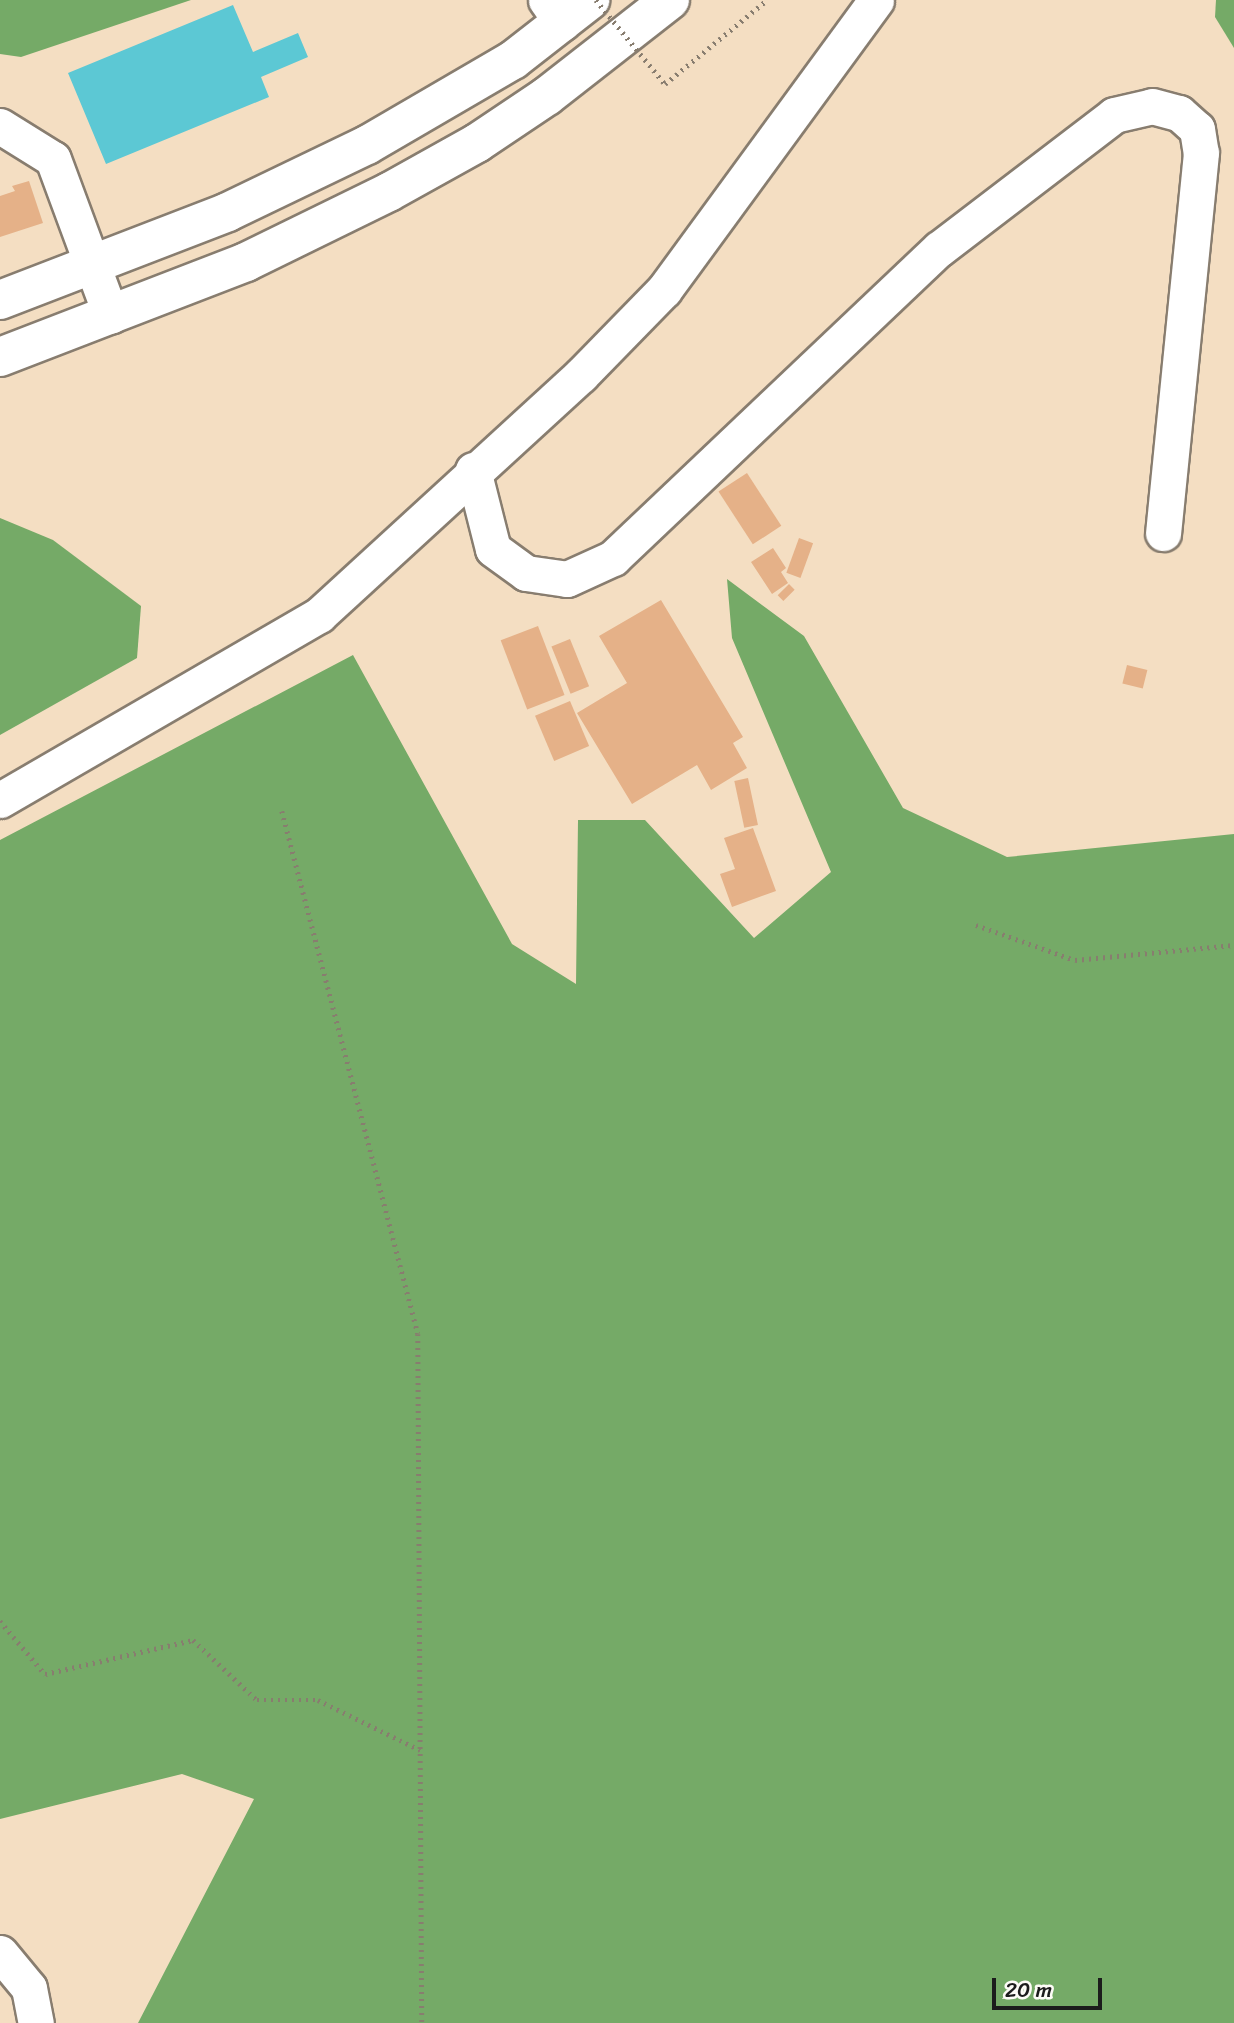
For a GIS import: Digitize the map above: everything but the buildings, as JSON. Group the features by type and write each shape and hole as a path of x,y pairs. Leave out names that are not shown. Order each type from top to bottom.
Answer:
{"street":[{"path":"0,357 246,262 389,192 477,143 547,96 670,0"},
{"path":"0,800 319,615 473,470 581,375 664,290 876,0"},
{"path":"0,300 228,212 367,145 513,60 573,6"},
{"path":"473,470 493,549 526,573 567,579 613,558 939,249 1114,115 1152,106 1179,113 1197,129 1201,153 1163,533"},
{"path":"3,131 53,159 111,316"},
{"path":"0,1953 29,1988 36,2023"}],"path":[{"path":"573,6 665,84 767,0"},
{"path":"282,811 418,1334 422,2023"},
{"path":"976,925 1075,960 1234,945"},
{"path":"0,1620 45,1674 193,1640 257,1699 318,1699 420,1750"}],"green space":[{"path":"0,0 191,0 21,57 0,54"},
{"path":"1216,0 1234,0 1234,48 1215,17"},
{"path":"0,518 53,540 141,606 137,658 0,735"},
{"path":"727,579 804,636 903,808 1007,857 1234,834 1234,2023 138,2023 254,1799 182,1774 0,1819 0,840 353,655 512,944 576,984 578,820 645,820 754,938 831,872 732,638"}],"water":[{"path":"233,5 253,52 298,33 308,57 261,77 269,97 106,164 68,73"}]}
